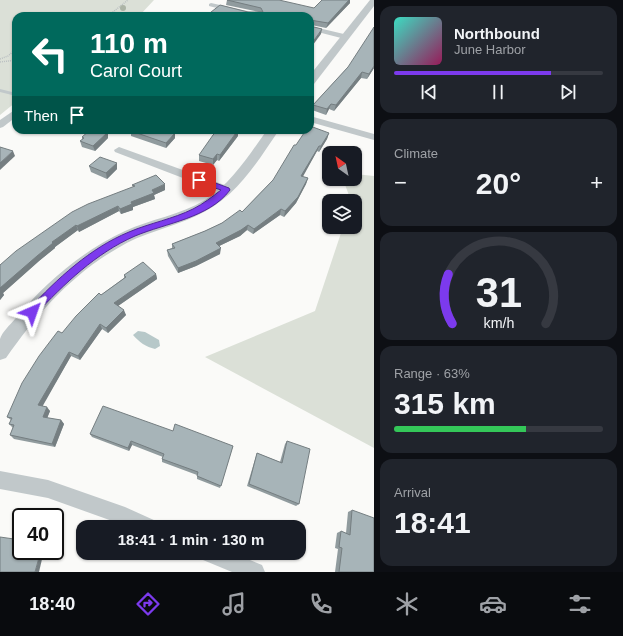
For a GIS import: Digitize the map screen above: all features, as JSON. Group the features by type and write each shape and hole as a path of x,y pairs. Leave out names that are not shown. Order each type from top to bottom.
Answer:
{"street":[{"path":"314,77 374,0"},
{"path":"211,4 242,12"},
{"path":"314,29 345,37"},
{"path":"0,125 12,115"},
{"path":"314,120 374,137"},
{"path":"1,348 52,290 97,253 132,234 195,212 211,202 239,177 270,134"},
{"path":"119,150 226,190"},
{"path":"0,480 48,489 134,520"},
{"path":"227,560 255,572"}],"lane":[{"path":"0,90 12,94"}],"path":[{"path":"113,12 128,0"},
{"path":"0,61 12,52"},
{"path":"0,61 12,61"}],"shaded area":[{"path":"0,0 154,0 143,12 12,12 12,105 0,115"},
{"path":"362,175 374,176 374,448 205,357 315,311 341,234 362,234 362,194 348,194 346,186 362,186"},
{"path":"138,331 145,332 159,340 160,346 155,349 143,344 133,335"}],"building":[{"path":"227,0 279,0 314,8 322,0 349,0 328,23 314,21 314,12 263,12 261,8"},
{"path":"220,5 248,12 211,12"},
{"path":"314,27 322,29 314,40"},
{"path":"374,27 374,66 369,74 362,72 336,105 331,104 327,109 314,105 314,104 348,67"},
{"path":"314,127 329,133 321,146 319,146 301,176 308,178 298,197 285,211 281,209 254,229 248,225 216,243 221,248 196,261 178,268 167,250 175,248 172,244 222,223 240,210 242,212 273,180 294,145 296,145 303,134 314,134"},
{"path":"85,134 106,134 93,146 80,141 84,138 82,137"},
{"path":"140,134 174,134 166,143"},
{"path":"235,134 220,155 217,154 213,159 199,155 213,135"},
{"path":"0,147 13,151 0,163"},
{"path":"100,157 117,163 106,173 89,166"},
{"path":"156,175 165,184 152,190 154,193 131,202 132,204 120,209 118,206 77,226 76,225 52,242 53,243 0,288 0,265 16,251 72,212 88,204 135,186 132,185"},
{"path":"143,262 156,274 114,303 124,310 106,328 100,324 78,356 69,352 38,405 47,407 43,417 61,420 52,444 10,435 14,425 9,424 12,418 7,417 22,383 39,356 58,331 62,333 76,316 99,293 101,295 126,277 124,275"},
{"path":"103,406 173,431 175,424 233,446 221,486 197,476 198,472 162,459 164,454 131,441 128,448 90,434"},
{"path":"287,441 310,449 299,504 249,484 257,453 282,463"},
{"path":"352,510 374,518 374,572 339,572 342,548 339,547 341,531 350,535"},
{"path":"0,537 12,539 12,560 38,560 35,572 0,572"}],"route":[{"path":"32,312 52,290 81,265 114,242 149,227 195,212 226,190 199,180"}]}
